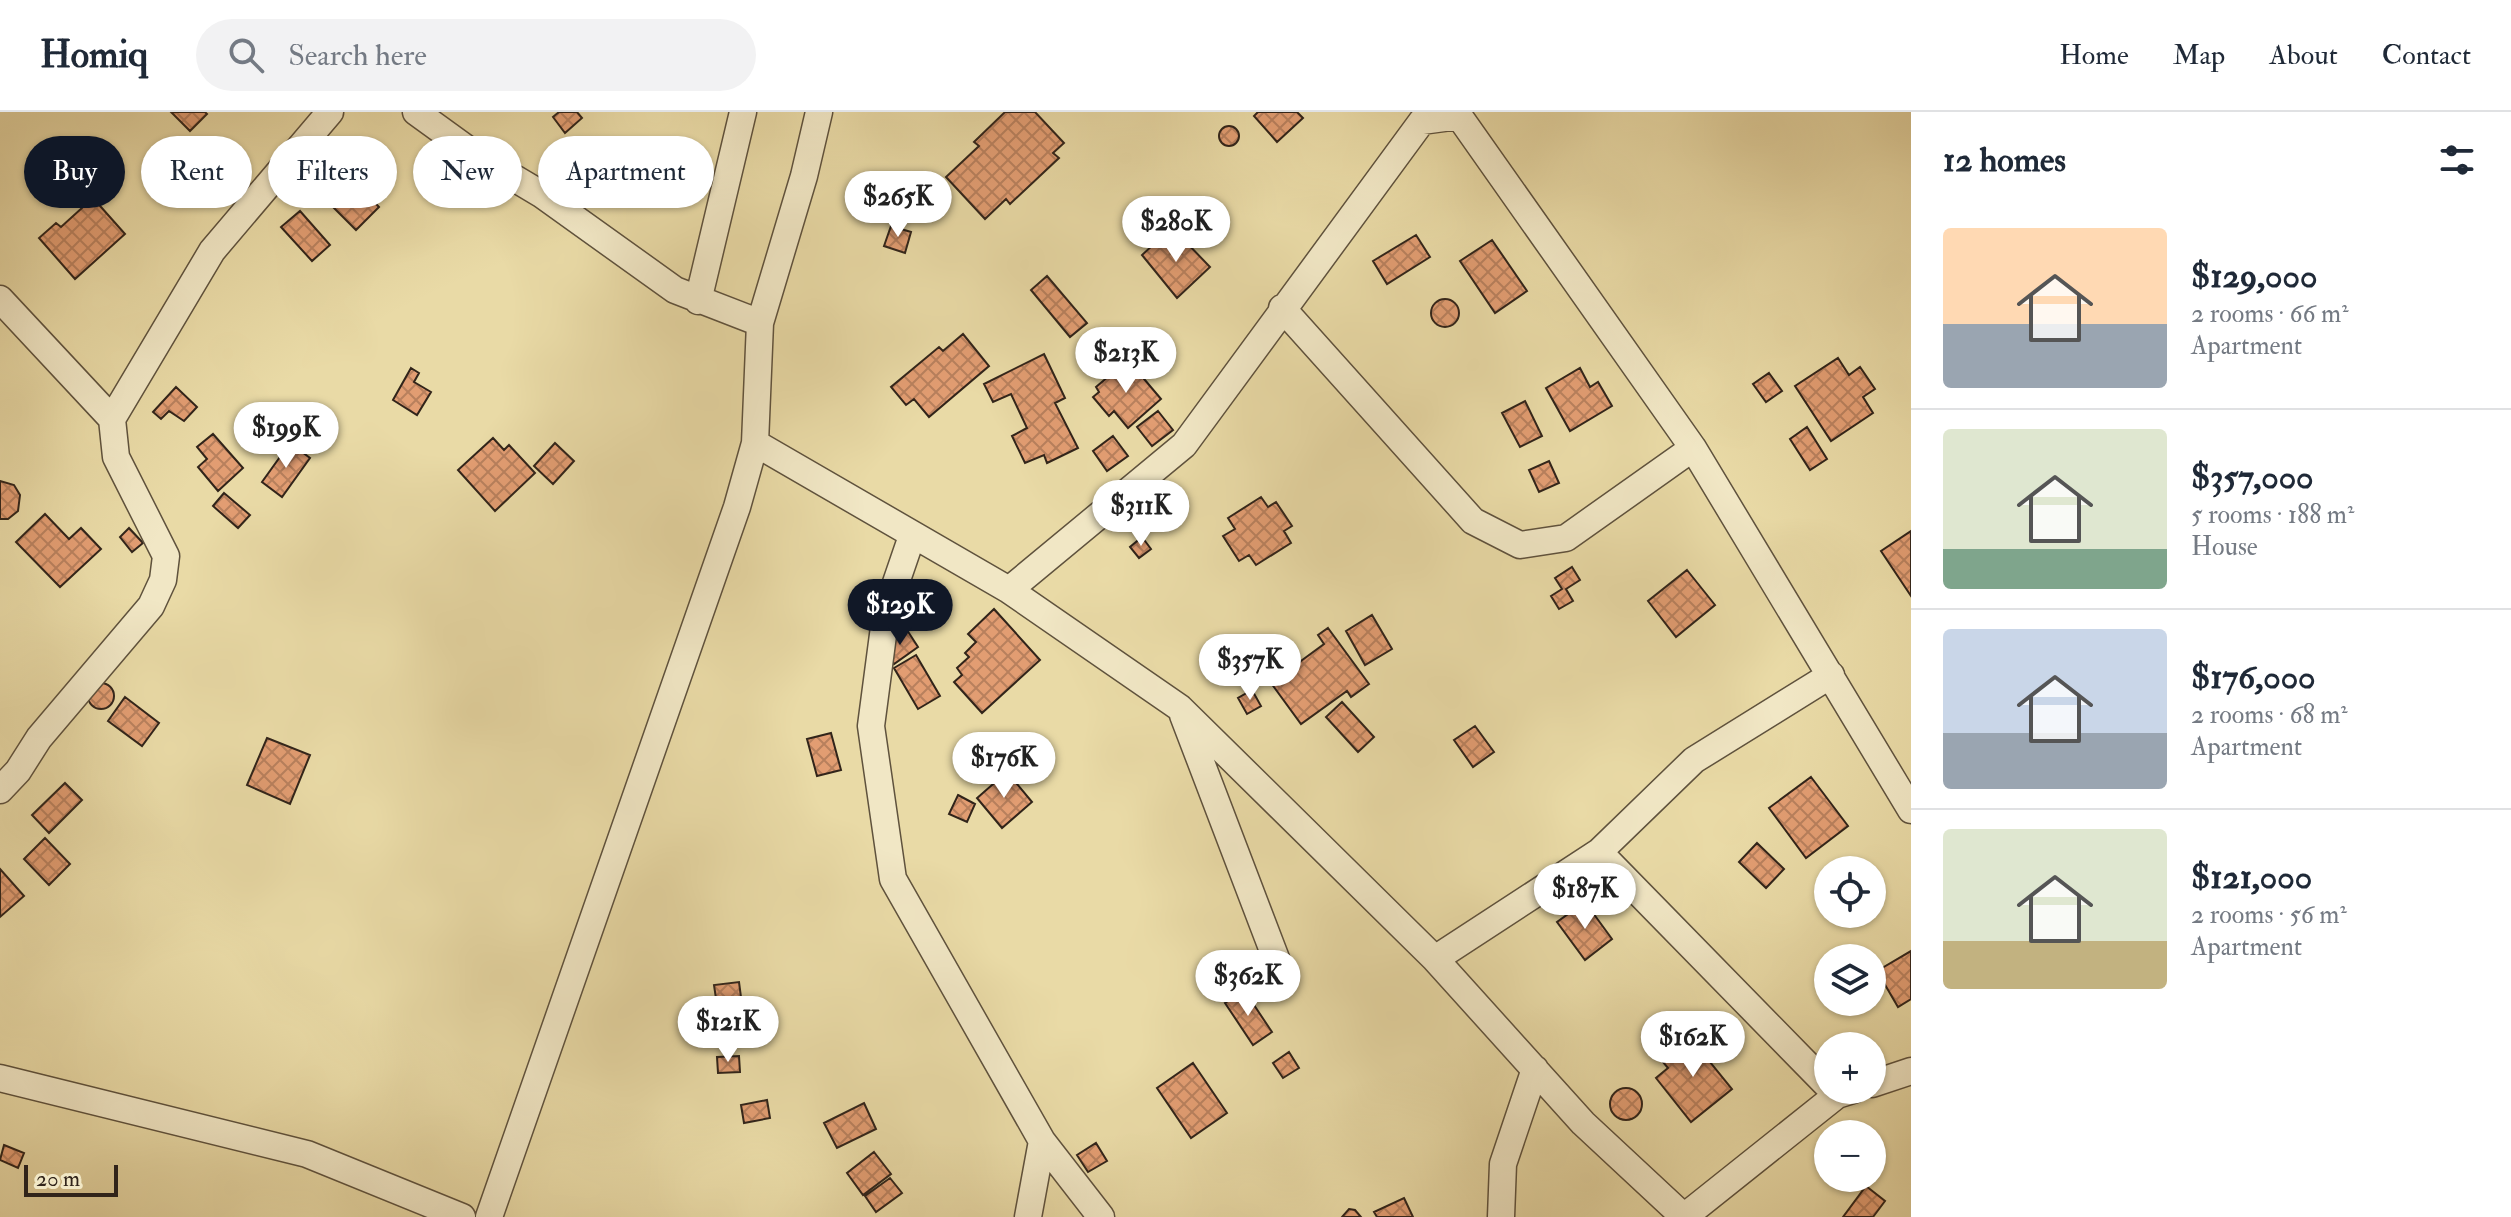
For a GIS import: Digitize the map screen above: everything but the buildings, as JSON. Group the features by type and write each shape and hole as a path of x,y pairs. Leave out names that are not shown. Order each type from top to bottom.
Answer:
{"street":[{"path":"0,790 18,771 39,738 151,606 163,580 166,556 116,457 112,419 212,251 330,112"},
{"path":"416,112 474,154 541,194 666,285 698,301 760,323"},
{"path":"698,301 743,112"},
{"path":"489,1217 716,567 755,443 760,323 804,176 819,112"},
{"path":"1009,590 1184,445 1422,121 1459,116 1693,448 1911,810"},
{"path":"0,299 112,419"},
{"path":"1282,308 1473,521 1520,545 1566,538 1693,448"},
{"path":"755,443 1009,590 1180,708 1435,959 1583,1123 1684,1217 1820,1104"},
{"path":"912,536 886,612 871,726 893,879 1042,1141 1101,1217"},
{"path":"1435,959 1599,852 1694,760 1831,675"},
{"path":"1180,708 1283,977"},
{"path":"1599,852 1814,1067"},
{"path":"1501,1217 1503,1164 1535,1069"},
{"path":"1886,1079 1911,1071"},
{"path":"0,1078 307,1154 462,1217"},
{"path":"1028,1217 1042,1141"}]}
